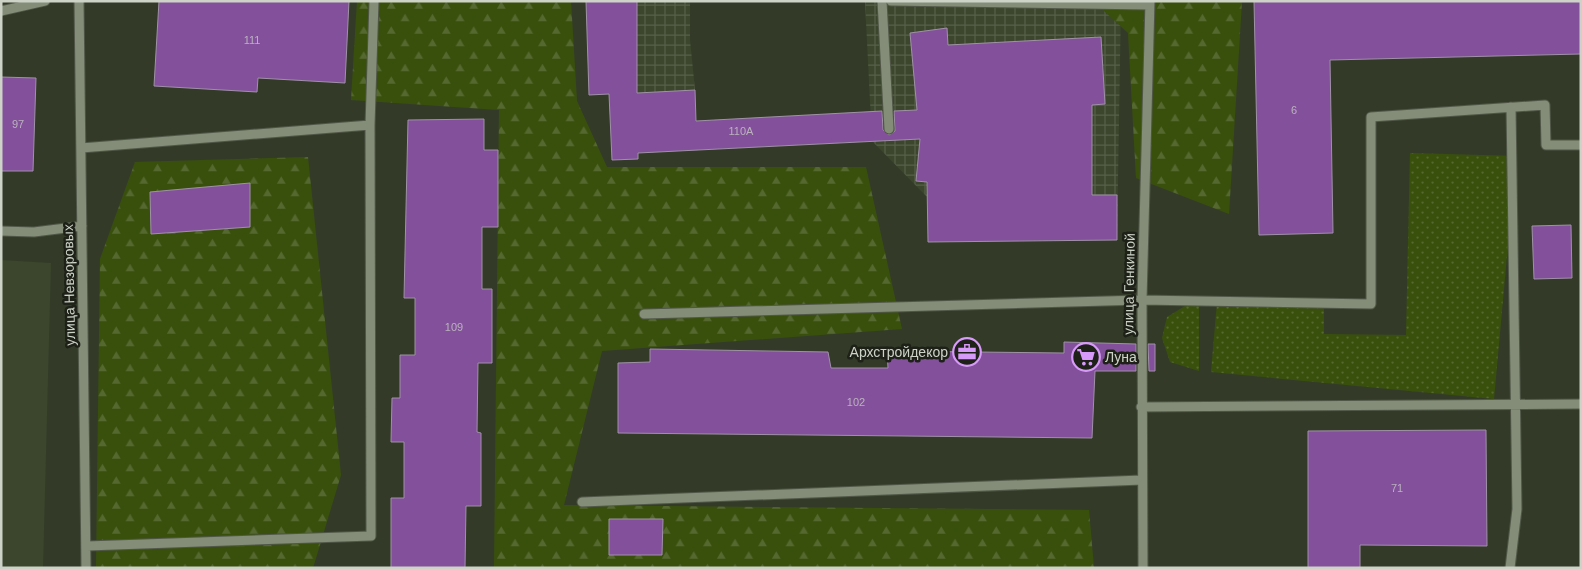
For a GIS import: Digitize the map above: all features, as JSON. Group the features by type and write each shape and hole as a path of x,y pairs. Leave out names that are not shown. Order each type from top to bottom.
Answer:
{"street":[{"path":"1,11 45,1"},
{"name":"улица Невзоровых","path":"79,1 86,568"},
{"path":"87,546 371,536 370,125 374,1"},
{"path":"882,1 889,129"},
{"path":"891,1 1150,3"},
{"name":"улица Генкиной","path":"1143,568 1142,300 1150,3"},
{"path":"644,314 1142,300 1371,304 1371,117 1544,105 1546,146 1581,145"},
{"path":"1510,568 1517,509 1511,107"},
{"path":"81,148 370,125"},
{"path":"1,232 34,232 82,226"},
{"path":"1141,408 1581,404"},
{"path":"582,502 1142,480"}],"shaded area":[{"path":"586,1 690,1 690,40 695,90 589,95"},
{"path":"865,1 1121,1 1117,240 928,242 928,198 872,141"},
{"path":"1,260 51,263 43,568 1,568"}],"green space":[{"path":"357,1 571,1 577,101 607,167 866,167 902,329 602,351 564,505 1089,510 1094,568 494,568 499,110 351,100"},
{"path":"1093,1 1242,1 1229,214 1136,178 1128,33"},
{"path":"1410,153 1516,156 1494,399 1211,372 1217,302 1324,301 1324,334 1406,335"},
{"path":"308,157 341,475 313,568 96,568 100,259 135,162"},
{"path":"1199,304 1199,371 1170,362 1162,338 1167,317 1185,306"}],"building":[{"path":"159,1 349,1 345,83 258,78 257,92 154,86"},
{"path":"586,1 637,1 637,93 695,90 696,121 882,111 883,130 889,135 895,131 894,111 917,110 910,33 947,28 948,45 1101,37 1105,104 1092,105 1092,195 1117,195 1117,240 928,242 927,182 916,181 920,139 638,153 638,159 612,160 609,94 589,95"},
{"path":"1254,1 1581,1 1581,54 1330,60 1333,233 1259,235"},
{"path":"1,77 36,78 33,171 1,171"},
{"path":"484,119 484,150 498,150 498,227 482,227 482,289 492,289 492,363 478,363 477,432 481,433 481,506 466,506 465,568 391,568 391,498 404,498 404,442 391,442 392,398 400,398 400,355 415,355 415,298 404,298 408,120"},
{"path":"250,183 250,227 151,234 150,192"},
{"path":"1571,225 1572,278 1534,279 1532,226"},
{"path":"1064,342 1136,344 1136,371 1095,371 1092,438 618,433 618,363 650,362 650,349 828,352 831,368 888,368 887,351 1064,353"},
{"path":"1148,344 1155,344 1155,371 1149,371"},
{"path":"1486,430 1487,546 1360,545 1360,568 1308,568 1308,431"},
{"path":"609,519 663,519 662,555 609,555"}],"place":[{"name":"Архстройдекор","path":"967,352"},
{"name":"Луна","path":"1086,357"}]}
